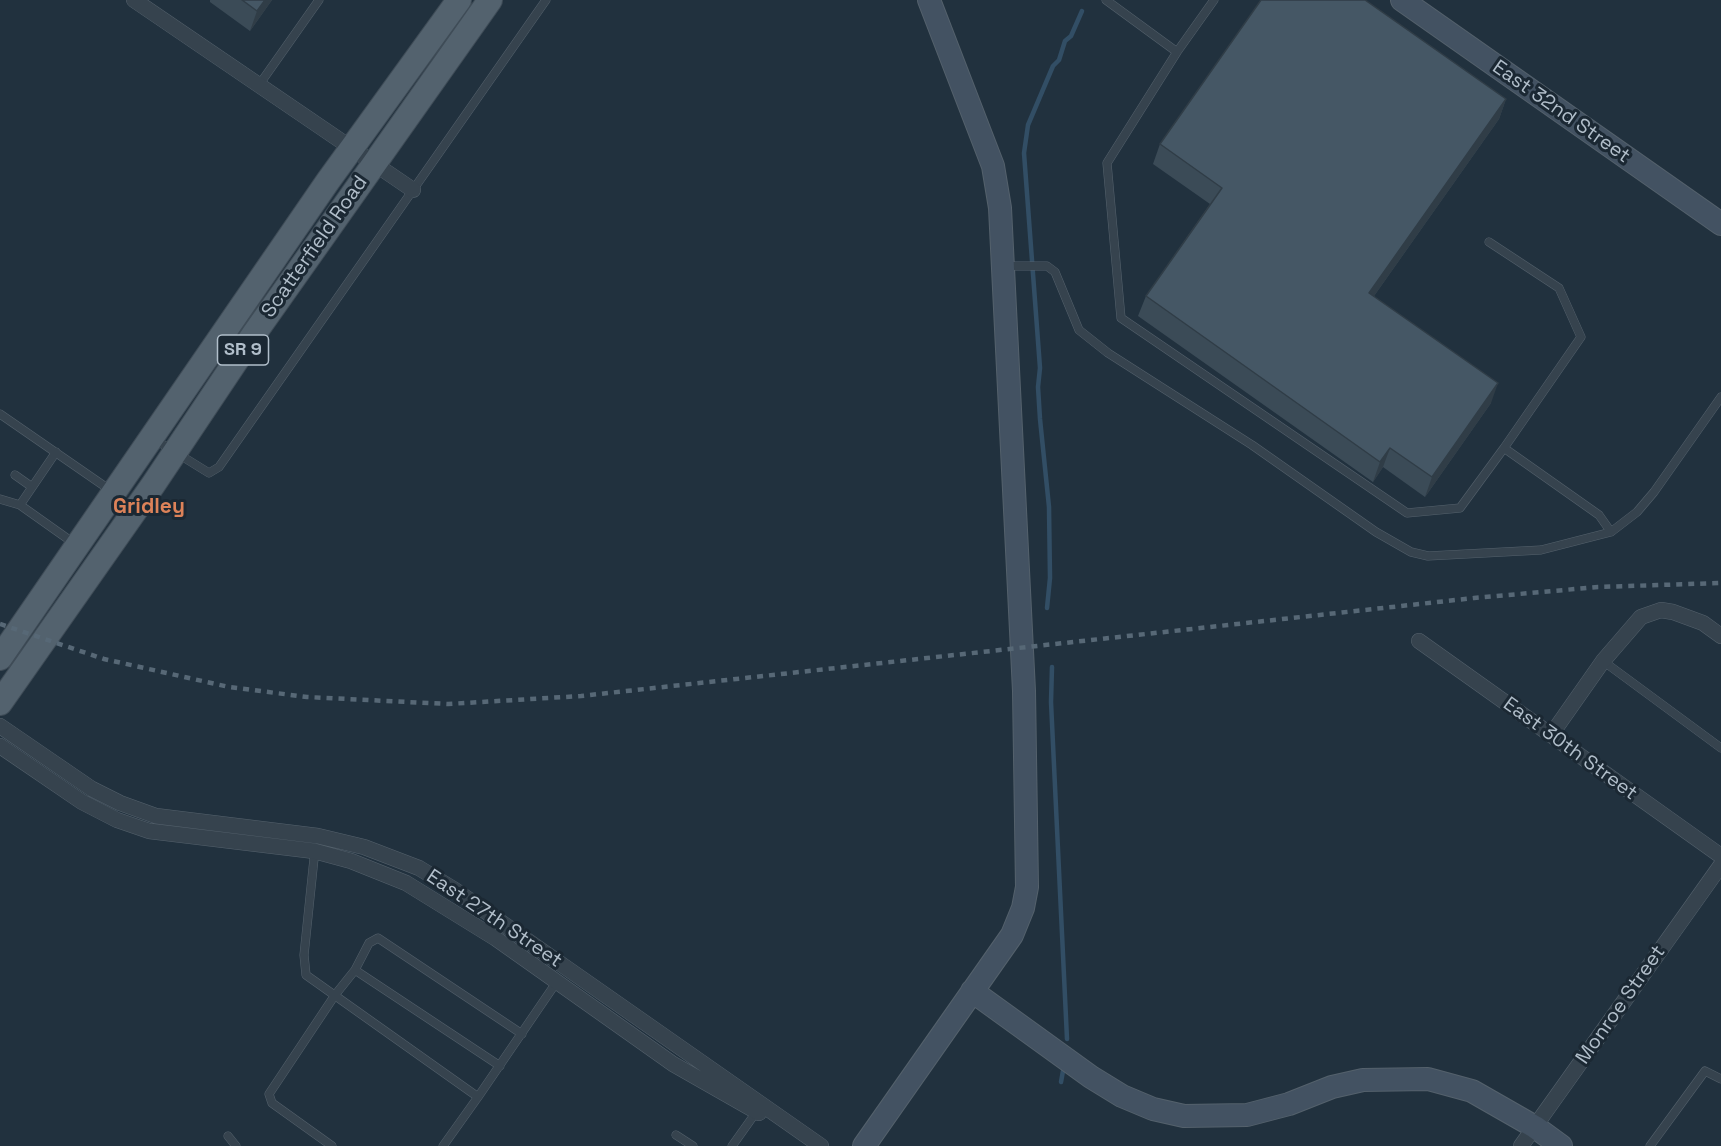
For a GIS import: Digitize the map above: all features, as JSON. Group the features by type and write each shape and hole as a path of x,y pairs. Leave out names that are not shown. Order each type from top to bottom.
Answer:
{"main road":[{"name":"Scatterfield Road","path":"0,658 352,149 459,0"},
{"name":"Scatterfield Road","path":"0,703 254,334 490,0"}],"street":[{"path":"134,0 413,190"},
{"path":"864,1146 1012,935 1023,908 1027,886 1024,691 1000,208 993,166 928,0"},
{"name":"East 32nd Street","path":"1402,0 1721,224"},
{"path":"1551,735 1603,661 1634,622 1648,613 1661,610 1681,614 1703,623 1721,636"},
{"name":"East 30th Street","path":"1419,641 1721,856"},
{"name":"East 27th Street","path":"0,726 92,789 120,803 156,816 318,836 364,847 419,868 455,890 820,1146"},
{"name":"East 27th Street","path":"0,746 82,802 117,820 149,831 314,851 351,861 406,883 444,904 673,1064 820,1146"},
{"name":"Monroe Street","path":"1521,1146 1721,865"},
{"path":"972,992 1091,1077 1122,1096 1153,1109 1184,1116 1247,1115 1289,1104 1332,1087 1364,1080 1428,1079 1472,1091 1535,1127 1560,1146"}],"lane":[{"path":"259,85 319,0"},
{"path":"152,437 209,473 219,467 546,0"},
{"path":"1106,0 1177,52"},
{"path":"1214,0 1177,52 1107,163 1121,318 1407,513 1460,508 1581,337 1558,288 1489,242"},
{"path":"1003,266 1047,266 1055,272 1079,330 1108,353 1252,445 1359,521 1411,552 1428,556 1541,550 1611,532 1637,512 1654,492 1721,397"},
{"path":"0,414 114,493"},
{"path":"1504,448 1599,515 1611,532"},
{"path":"20,505 56,452"},
{"path":"15,475 32,487"},
{"path":"0,499 20,505 77,546"},
{"path":"1603,661 1721,748"},
{"path":"318,836 314,851 304,956 306,975 478,1097"},
{"path":"332,1146 272,1103 269,1094 335,995 355,970 369,943 378,938 522,1034"},
{"path":"444,1146 566,968"},
{"path":"355,970 500,1066"},
{"path":"1650,1146 1705,1071 1721,1079"},
{"path":"732,1146 758,1112"},
{"path":"676,1135 693,1146"},
{"path":"228,1136 236,1146"}],"building":[{"path":"242,0 265,0 257,11"},
{"path":"1261,0 1365,0 1506,99 1369,293 1498,383 1432,477 1390,448 1380,462 1146,296 1222,188 1160,144"}],"waterway":[{"path":"1047,608 1050,578 1049,507 1040,419 1038,387 1040,368 1024,153 1028,125 1053,66 1059,60 1065,41 1071,36 1082,11"},
{"path":"1052,667 1051,702 1067,1039"},
{"path":"1061,1082 1063,1071"}],"railway":[{"path":"0,624 104,659 229,687 307,697 448,704 581,696 1474,598 1598,587 1721,583"}],"district":[{"name":"Gridley","path":"149,507"}]}
